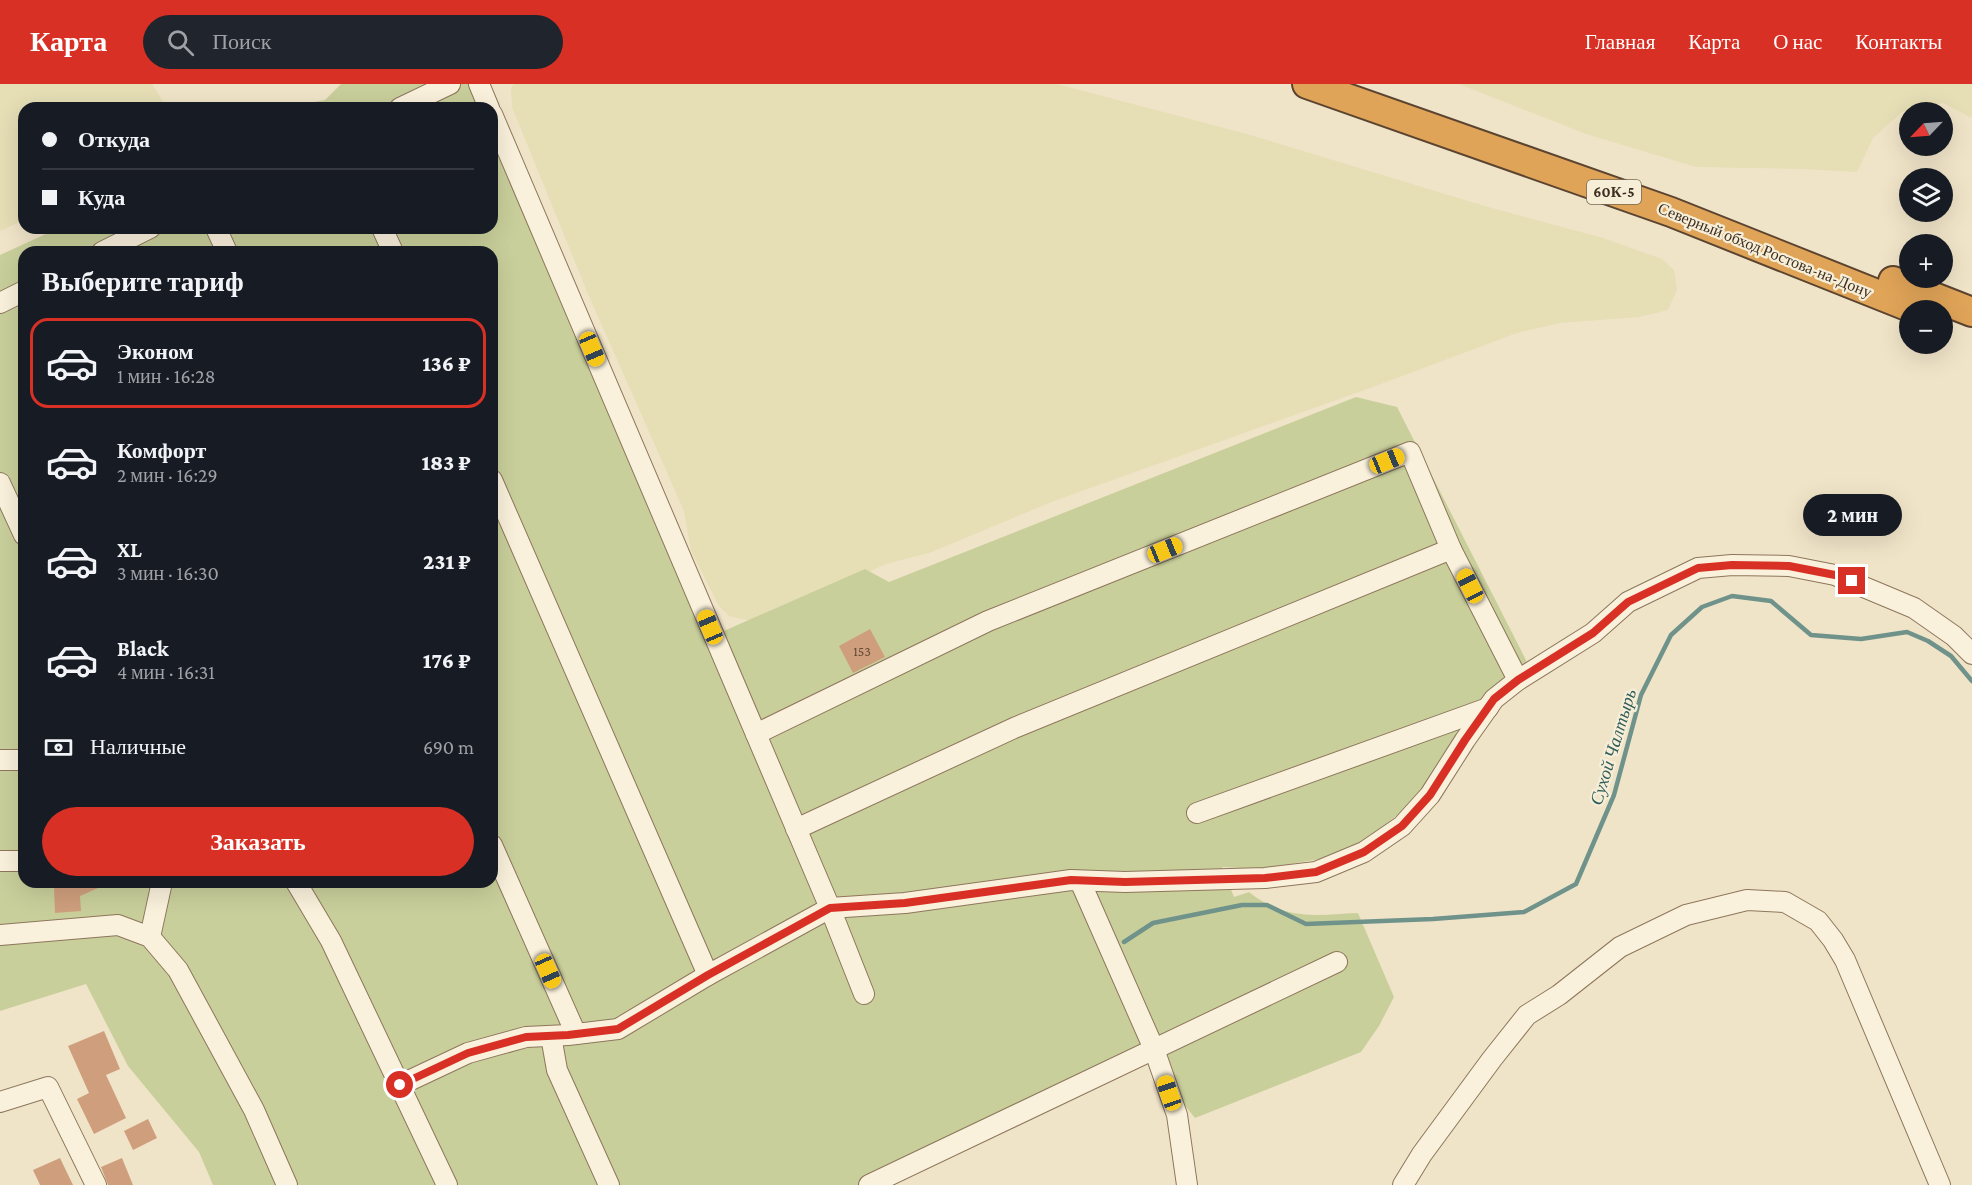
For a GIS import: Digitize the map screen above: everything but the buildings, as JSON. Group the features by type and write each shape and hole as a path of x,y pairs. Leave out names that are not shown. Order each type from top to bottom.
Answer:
{"highway":[{"name":"Северный обход Ростова-на-Дону","path":"1307,84 1671,212 1899,303"},
{"name":"Северный обход Ростова-на-Дону","path":"1365,84 1678,195 1972,312"},
{"path":"1953,325 1972,333"}],"street":[{"path":"412,102 450,84"},
{"path":"479,84 486,102"},
{"path":"498,128 830,908 864,994"},
{"path":"114,246 138,234"},
{"path":"0,303 18,294"},
{"path":"756,734 988,621 1410,452 1451,549 1518,680"},
{"path":"0,483 18,522"},
{"path":"498,494 708,975"},
{"path":"796,829 1014,728 1451,549"},
{"path":"400,1085 468,1053 526,1037 618,1029 708,975 830,908 905,903 1071,880 1125,882 1265,878 1316,872 1364,852 1402,826 1430,795 1494,699 1518,680 1593,633 1628,602 1698,568 1732,565 1789,566 1835,575 1914,608 1954,636 1972,654"},
{"path":"1197,813 1488,708"},
{"path":"0,760 18,760"},
{"path":"498,858 576,1034"},
{"path":"0,861 18,861"},
{"path":"1080,881 1154,1049 1177,1115 1187,1185"},
{"path":"150,937 161,888"},
{"path":"300,888 332,941 447,1185"},
{"path":"1403,1185 1429,1144 1527,1015 1559,995 1620,946 1686,915 1747,900 1785,902 1818,921 1833,940 1845,960 1940,1185"},
{"path":"0,935 118,925 150,937 178,970 254,1110 287,1185"},
{"path":"869,1185 1337,962"},
{"path":"551,1036 557,1070 609,1185"},
{"path":"0,1102 48,1087 96,1185"}],"shaded area":[{"path":"0,84 152,84 163,102 18,102 18,223 0,231"},
{"path":"514,84 1057,84 1247,134 1488,207 1603,238 1662,259 1674,270 1677,290 1668,310 1639,317 1560,323 1517,333 1054,501 929,553 886,564 769,619 755,622 729,616 719,606 691,551 684,511 588,294 512,107 511,88"},
{"path":"1459,84 1972,84 1972,118 1953,108 1953,102 1899,102 1899,115 1873,138 1857,172 1696,167 1586,134"}],"green space":[{"path":"341,84 486,84 494,102 314,102 325,100"},
{"path":"498,113 717,634 865,569 889,582 1356,397 1397,407 1528,664 1438,765 1411,804 1361,844 1320,859 1261,869 1222,867 1234,897 1249,892 1276,908 1301,914 1358,913 1394,997 1379,1026 1361,1052 1195,1118 1141,1054 882,1185 213,1185 199,1152 128,1066 86,984 0,1011 0,255 18,247 18,888 498,888 498,246 20,246 46,234 498,234"}],"waterway":[{"name":"Сухой Чалтырь","path":"1124,942 1153,923 1242,905 1267,905 1306,924 1433,919 1524,912 1576,884 1614,795 1641,695 1671,635 1702,607 1732,596 1771,601 1811,635 1861,639 1907,632 1928,641 1951,656 1972,681"}],"route":[{"path":"400,1085 468,1053 526,1037 618,1029 708,975 830,908 905,903 1071,880 1125,882 1265,878 1316,872 1364,852 1402,826 1430,795 1494,699 1518,680 1593,633 1628,602 1698,568 1732,565 1789,566 1835,575 1852,581"}]}
